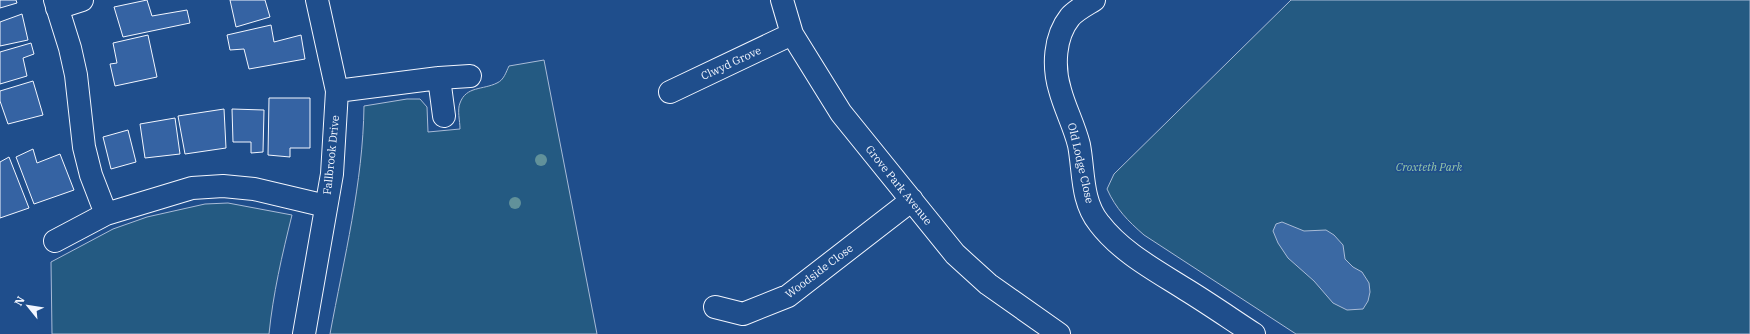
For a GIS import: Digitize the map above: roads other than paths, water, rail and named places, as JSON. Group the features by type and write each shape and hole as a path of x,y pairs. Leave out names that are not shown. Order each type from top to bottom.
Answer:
{"street":[{"path":"82,0 56,4 70,48 76,75 84,147 91,175 106,214"},
{"name":"Fallbrook Drive","path":"304,334 332,174 337,91 317,0"},
{"name":"Grove Park Avenue","path":"782,0 792,34 841,113 955,254 988,284 1059,334"},
{"name":"Old Lodge Close","path":"1094,0 1070,17 1061,33 1057,48 1056,70 1060,90 1075,129 1083,182 1089,204 1098,222 1118,243 1138,260 1254,334"},
{"name":"Clwyd Grove","path":"670,92 792,34"},
{"path":"337,91 439,78 470,76"},
{"path":"439,78 444,116"},
{"path":"55,241 106,214 192,188 222,186 254,189 326,206"},
{"name":"Woodside Close","path":"715,307 743,314 788,296 912,200"}],"park label":[{"name":"Croxteth Park","path":"1429,167"}]}
